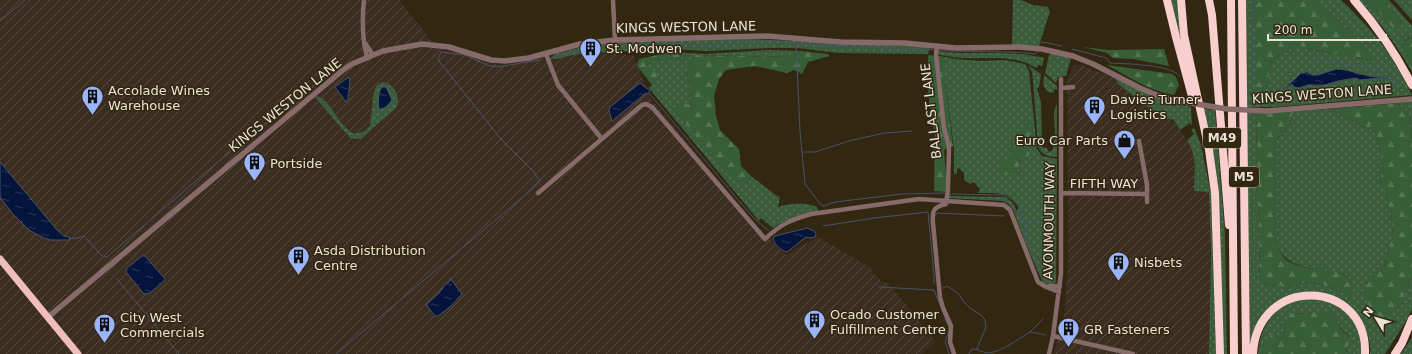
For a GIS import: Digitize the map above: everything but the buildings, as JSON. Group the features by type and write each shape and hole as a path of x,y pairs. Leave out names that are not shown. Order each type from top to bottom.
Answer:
{"highway":[{"path":"1167,0 1176,37 1209,150"},
{"name":"M5","path":"1181,0 1184,35 1209,150 1216,193 1220,354"},
{"name":"M49","path":"1209,0 1233,276"},
{"name":"M5","path":"1231,0 1234,190 1234,354"},
{"name":"M5","path":"1242,0 1246,354"},
{"path":"1347,0 1369,19"},
{"path":"1354,0 1385,38 1412,85"},
{"path":"0,259 78,354"},
{"path":"1253,354 1260,327 1270,312 1285,301 1297,296 1310,295 1321,296 1333,300 1350,312 1361,328 1365,341 1365,354"},
{"path":"1390,354 1411,322"},
{"path":"1395,354 1411,322"}],"street":[{"path":"364,0 362,21 365,43 364,46 370,56"},
{"path":"613,0 615,40"},
{"name":"KINGS WESTON LANE","path":"48,317 332,79 352,64 370,56 397,48 422,44 449,47 491,60 505,61 529,58 580,44 615,40 767,36 841,42 904,43 956,48 1019,47 1065,53 1093,64 1159,96 1178,101 1227,109 1267,111 1411,99"},
{"name":"BALLAST LANE","path":"937,46 936,55 944,128 949,147 948,189 946,200"},
{"path":"546,54 558,85 602,139"},
{"name":"AVONMOUTH WAY","path":"1049,354 1060,286 1062,193 1061,79"},
{"path":"1062,88 1073,87"},
{"path":"538,193 642,105 646,104 652,107 766,239 783,224 793,219 811,214 919,199 1000,204 1008,207 1010,210 1036,279 1046,288 1059,292"},
{"name":"FIFTH WAY","path":"1139,141 1147,185 1147,202"},
{"name":"FIFTH WAY","path":"1062,193 1147,194"},
{"path":"946,200 946,204 935,208 932,215 940,297 951,326 950,342 954,354"},
{"path":"1046,288 1051,286 1060,286"},
{"path":"1053,336 1133,354"}],"shaded area":[{"path":"0,0 399,0 438,49 463,54 491,64 508,65 588,49 634,56 649,96 751,220 785,255 818,237 868,266 881,281 889,284 936,342 922,354 0,354"},
{"path":"1074,65 1081,65 1115,78 1118,84 1166,119 1173,119 1193,150 1195,191 1209,191 1211,252 1209,354 1054,354 1065,311 1068,259 1067,81"}],"green space":[{"path":"1013,0 1021,0 1033,5 1048,7 1050,13 1039,46 1012,45"},
{"path":"1171,0 1177,0 1180,36 1179,36"},
{"path":"1246,0 1253,0 1253,28 1256,29 1256,87 1269,105 1265,94 1272,60 1293,47 1295,43 1305,48 1370,60 1372,56 1350,30 1314,0 1341,0 1353,11 1373,33 1389,55 1405,80 1412,95 1274,107 1247,107","holes":["1340,69 1367,76 1389,79 1375,78 1360,80 1356,78 1318,86 1308,85 1299,88 1294,87 1293,84 1291,84 1301,73 1307,72 1312,75 1318,75"]},
{"path":"1253,0 1314,0 1350,30 1364,48 1373,56 1370,60 1305,48 1295,43 1293,47 1272,60 1265,94 1269,106 1264,105 1256,87 1256,29 1253,29"},
{"path":"1359,0 1368,0 1392,27 1401,24 1386,0 1389,0 1412,26 1412,39 1409,37 1402,44 1412,64 1412,72 1388,34"},
{"path":"1368,0 1386,0 1402,27 1399,30 1396,30 1392,27"},
{"path":"1394,0 1412,0 1412,20"},
{"path":"1410,37 1412,39 1412,64 1402,44"},
{"path":"751,39 930,47 928,54 838,53 798,48 707,51 673,49 589,53 557,59 551,58 555,54 590,45 613,42"},
{"path":"1083,47 1109,50 1164,49 1169,66 1134,59 1113,58 1107,53"},
{"path":"769,50 800,51 793,57 694,55 687,72 692,105 736,177 747,184 751,176 780,197 778,207 807,204 817,207 818,211 794,217 773,228 761,218 759,221 649,88 659,77 646,66 654,60 686,57 687,53 706,54"},
{"path":"800,51 828,54 829,56 808,62 802,74 794,70 787,73 755,66 726,70 719,79 714,96 716,116 720,130 739,149 741,166 751,176 747,184 743,185 736,177 732,179 716,161 681,117 675,107 682,103 692,105 687,72 694,55 793,57"},
{"path":"937,51 1004,53 1031,55 1044,58 1042,66 1038,65 1037,68 1011,59 958,58 937,54"},
{"path":"672,52 687,53 686,57 654,60 646,66 655,71 659,77 652,85 637,66 639,59"},
{"path":"1051,53 1071,58 1066,76 1058,77 1056,83 1045,73 1049,55"},
{"path":"928,55 945,57 946,60 945,80 953,146 944,150 947,187 946,192 934,191 935,132 931,118 928,90"},
{"path":"945,57 981,61 1005,60 1025,64 1029,71 1037,149 1042,156 1057,159 1055,283 1043,283 1027,247 1013,209 1007,203 1002,201 948,198 950,192 951,196 1005,197 1013,203 1017,211 1019,207 1006,195 996,193 978,193 980,189 974,182 970,184 964,180 964,173 959,168 957,169 957,174 954,174 954,148 945,80","holes":["1018,133 1024,139 1023,143 1030,151 1021,158 1018,169 1013,174 1007,174 1012,149 1011,142 1014,143"]},
{"path":"1028,65 1041,74 1039,87 1037,88 1041,102 1042,147 1047,148 1050,152 1053,149 1055,133 1054,113 1057,105 1057,157 1045,155 1041,152 1038,146 1032,72"},
{"path":"1107,65 1172,74 1176,77 1179,85 1174,95 1165,93 1139,83"},
{"path":"1044,75 1057,86 1057,90 1054,89 1054,92 1050,93 1044,87"},
{"path":"1115,78 1156,97 1191,107 1192,125 1190,123 1180,130 1173,119 1166,119 1160,116 1118,84"},
{"path":"383,82 394,88 398,104 396,108 360,139 350,138 315,97 316,96 323,99 329,105 347,129 354,133 361,133 370,126 374,91 377,85"},
{"path":"1412,101 1412,140 1409,115 1398,103"},
{"path":"1398,103 1409,115 1411,126 1412,276 1399,309 1394,310 1389,318 1377,315 1370,310 1366,301 1364,289 1375,273 1380,271 1384,266 1393,234 1391,211 1387,203 1386,190 1382,189 1380,184 1383,161 1374,126 1371,124 1370,130 1330,109"},
{"path":"1204,109 1215,110 1225,234 1227,354 1223,354 1220,225"},
{"path":"1330,109 1370,130 1371,124 1374,126 1383,161 1380,184 1386,190 1387,203 1391,211 1393,235 1384,266 1380,271 1375,273 1394,310 1399,309 1412,276 1412,309 1405,323 1385,354 1370,354 1370,342 1366,330 1358,315 1348,304 1335,297 1320,292 1305,292 1290,295 1276,303 1262,317 1252,344 1250,344 1247,113 1256,113 1260,279 1270,286 1279,285 1287,290 1301,283 1318,284 1349,296 1346,275 1313,269 1293,263 1285,257 1279,249 1275,237 1275,142 1290,124 1293,111"},
{"path":"1293,111 1290,124 1275,142 1275,237 1277,244 1283,256 1291,263 1303,267 1336,272 1350,279 1353,285 1353,293 1349,296 1335,289 1318,284 1301,283 1287,290 1279,285 1270,286 1260,279 1256,113"},
{"path":"1024,126 1031,126 1028,139 1024,139 1023,142 1025,147 1030,151 1029,156 1021,158 1018,169 1013,174 1000,175 999,166 1002,161 1009,159 1012,149 1011,142 1014,143 1018,133"},
{"path":"1194,128 1201,145 1211,194 1216,354 1209,354 1211,252 1209,192 1194,191 1194,159 1193,152 1187,140 1194,134 1191,130"},
{"path":"1307,298 1331,302 1349,315 1359,330 1362,354 1346,354 1349,336 1339,327 1331,314 1323,311 1315,311 1308,314 1292,313 1285,327 1284,336 1280,339 1274,333 1263,348 1262,354 1258,354 1260,339 1266,324 1276,312 1289,303"},
{"path":"1315,311 1323,311 1331,314 1339,327 1352,340 1347,347 1346,354 1262,354 1265,342 1271,335 1274,333 1280,339 1284,336 1286,319 1292,313 1308,314"},
{"path":"1412,337 1412,354 1401,354"}],"water":[{"path":"1336,69 1387,78 1394,81 1379,78 1360,80 1356,78 1325,85 1308,85 1299,88 1294,87 1292,84 1280,93 1301,73 1307,72 1312,75 1318,75"},
{"path":"349,77 350,85 348,99 346,102 335,87"},
{"path":"640,83 650,91 648,94 646,93 612,121 609,110 610,107"},
{"path":"382,87 386,87 392,100 387,106 380,110 379,97"},
{"path":"0,162 57,230 64,236 69,237 70,240 51,240 44,238 29,230 13,214 0,197"},
{"path":"807,228 814,231 816,234 815,237 806,237 787,252 780,249 776,245 773,238 775,236"},
{"path":"142,256 145,256 165,279 150,293 144,294 126,272 127,268"},
{"path":"450,278 462,294 451,306 438,316 435,316 427,304 450,281"}],"waterway":[{"path":"0,21 25,0"},
{"path":"1252,0 1253,47"},
{"path":"554,57 602,46 678,44 708,46 770,41 835,46 935,50"},
{"path":"1041,43 1043,42 1062,46"},
{"path":"796,43 800,131 805,184 821,205 824,206 835,202 902,194 945,193"},
{"path":"1072,49 1106,58 1110,63 1136,64 1157,67 1174,72 1180,76"},
{"path":"938,50 1035,54 1037,52"},
{"path":"1253,50 1253,85"},
{"path":"336,354 540,181 533,171 500,138 439,61 438,59 441,52 465,55 487,65 497,67 540,60"},
{"path":"1308,57 1348,65 1387,69"},
{"path":"69,238 73,239 84,236 102,256 107,257 246,138 319,81 337,62"},
{"path":"649,93 744,207 769,231"},
{"path":"803,152 815,152 849,141 884,133 912,131"},
{"path":"952,194 1001,195 1008,197 1013,201 1020,210 1028,240 1045,280 1051,282"},
{"path":"823,226 928,212 934,284"},
{"path":"935,216 937,213 1004,216"},
{"path":"1023,219 1052,223"},
{"path":"117,279 179,354"},
{"path":"943,288 947,286 959,294 963,301 985,320 986,327 977,349"},
{"path":"879,287 934,290 940,305"},
{"path":"945,319 949,327"},
{"path":"1031,331 1043,319"},
{"path":"949,332 945,341 949,354"},
{"path":"969,354 972,349 987,353 998,351 1030,332 1046,335"}],"place":[{"name":"St. Modwen","path":"590,68"},
{"name":"Accolade Wines Warehouse","path":"93,116"},
{"name":"Davies Turner Logistics","path":"1094,126"},
{"name":"Euro Car Parts","path":"1124,160"},
{"name":"Portside","path":"255,182"},
{"name":"Asda Distribution Centre","path":"299,276"},
{"name":"Nisbets","path":"1118,282"},
{"name":"Ocado Customer Fulfillment Centre","path":"814,340"},
{"name":"City West Commercials","path":"104,344"},
{"name":"GR Fasteners","path":"1068,348"}]}
